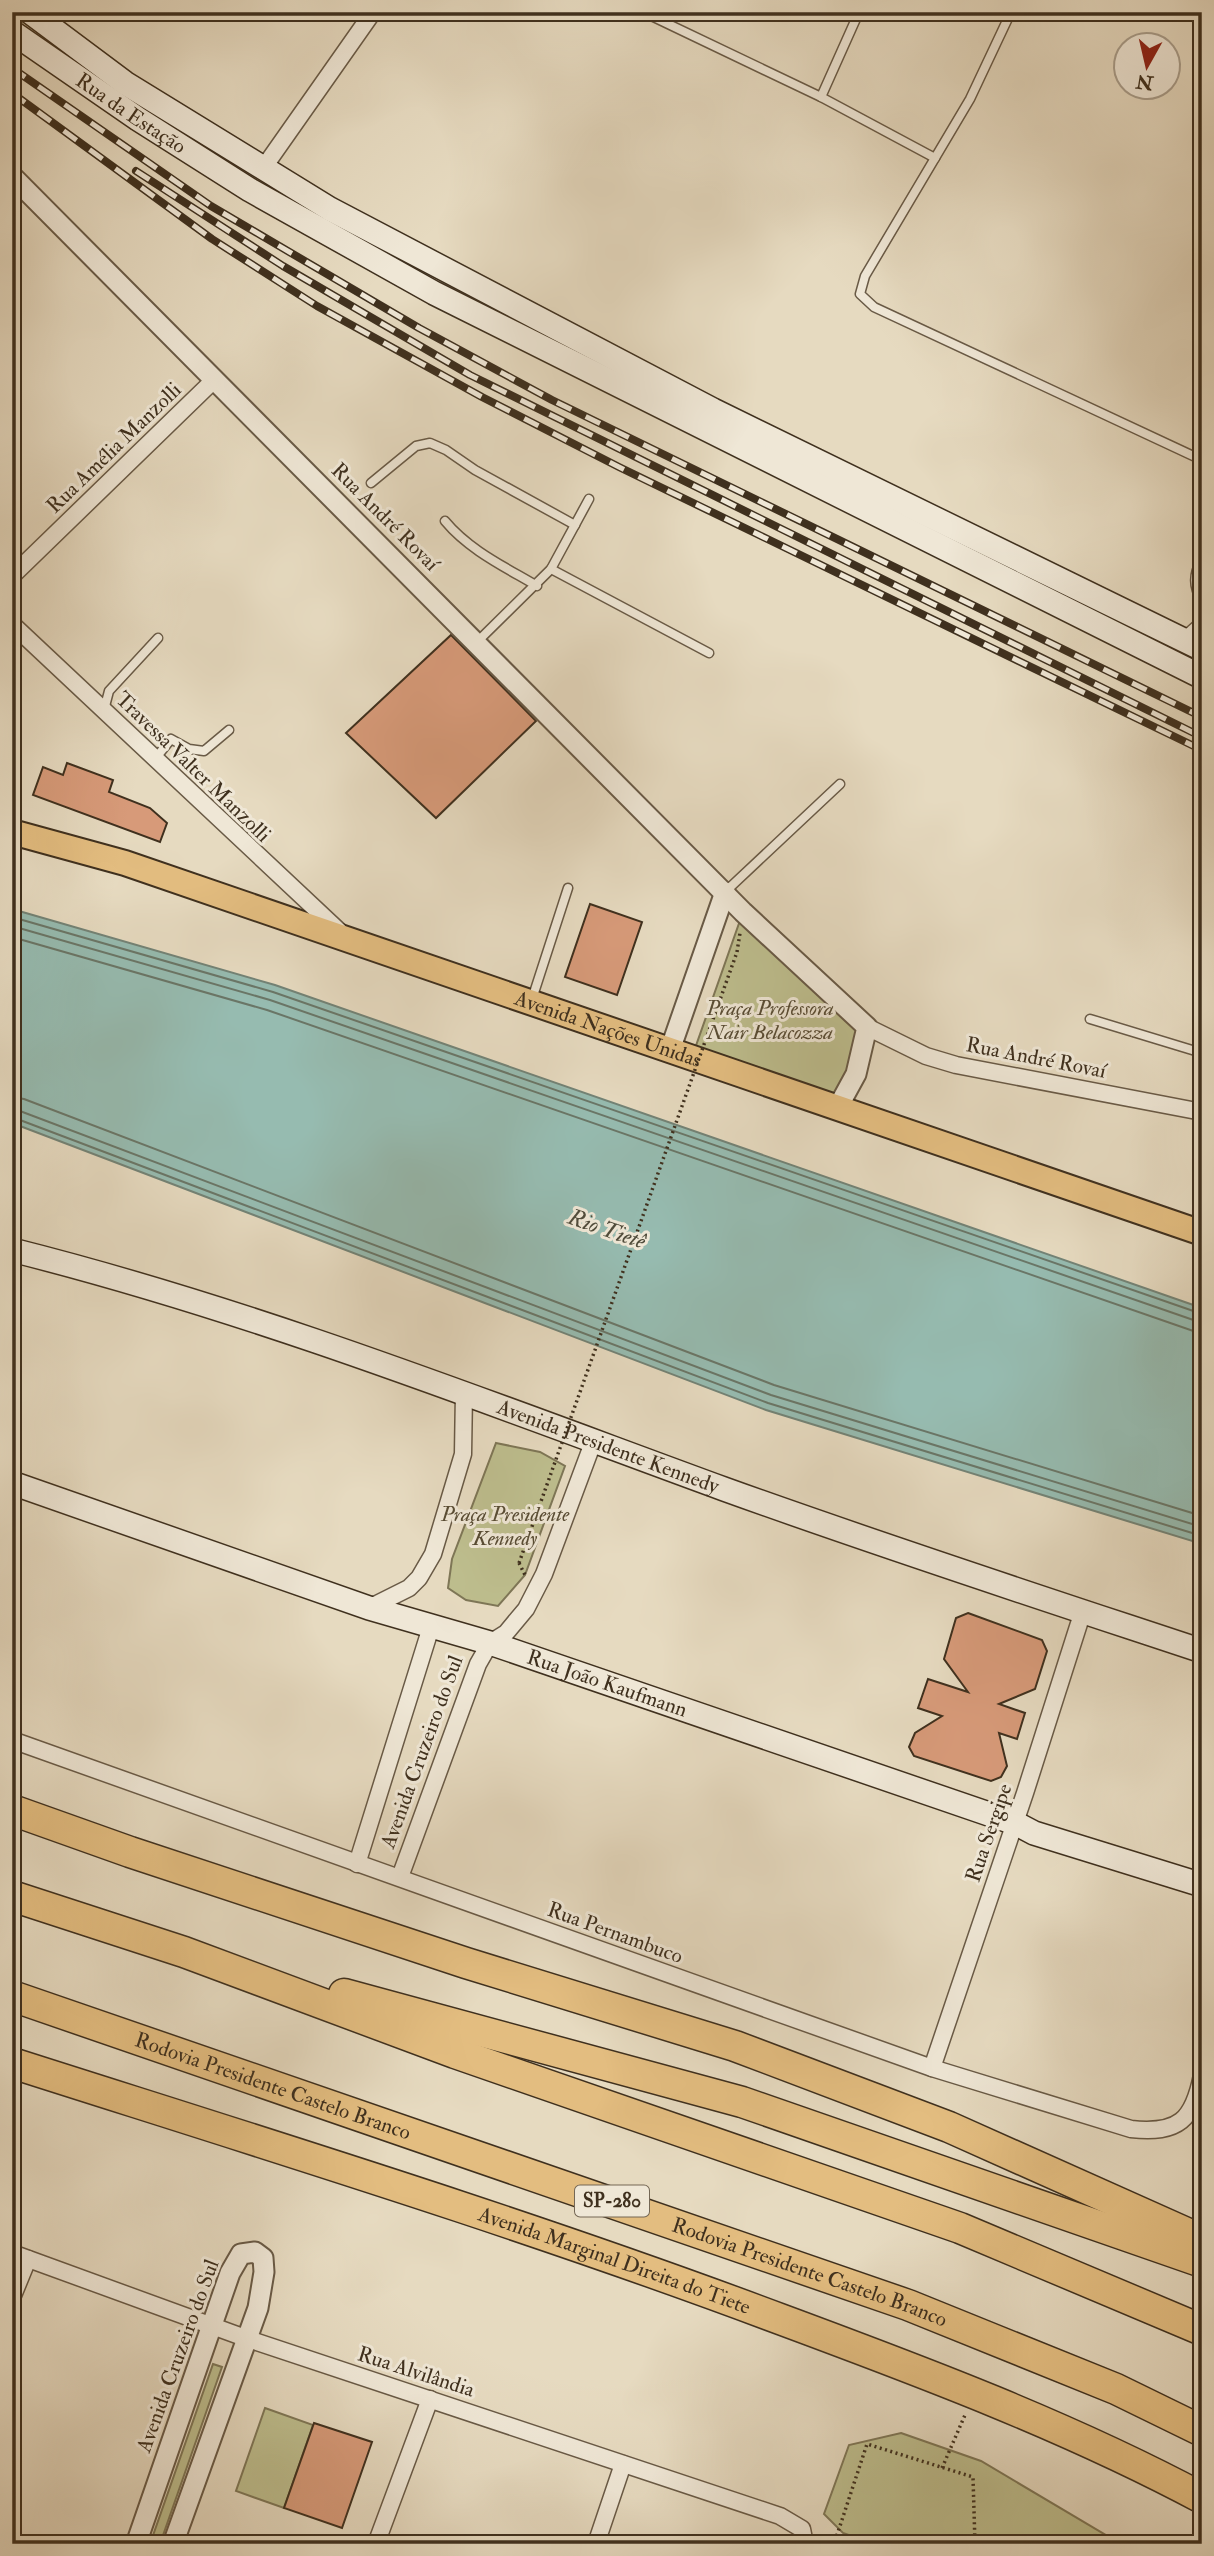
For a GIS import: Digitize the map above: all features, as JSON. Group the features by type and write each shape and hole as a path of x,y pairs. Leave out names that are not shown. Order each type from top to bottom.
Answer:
{"highway":[{"path":"12,1810 130,1853 427,1950 735,2046 949,2127 1202,2239"},
{"path":"12,1896 184,1952 455,2053 960,2228 1134,2299 1202,2330"},
{"path":"184,1952 499,2033 742,2102 1202,2262"},
{"name":"Rodovia Presidente Castelo Branco","path":"12,1996 908,2305 1116,2389 1202,2431"},
{"name":"Avenida Marginal Direita do Tiete","path":"12,2063 425,2195 680,2281 881,2356 975,2395 1059,2430 1202,2498"}],"main road":[{"name":"Rua da Estação","path":"30,12 125,83 262,170 481,291 1202,649"},
{"name":"Rua da Estação","path":"12,32 138,119 250,190 504,329 1202,677"},
{"name":"Avenida Nações Unidas","path":"12,832 125,863 1202,1233"},
{"name":"Avenida Presidente Kennedy","path":"12,1250 219,1310 464,1392 868,1540 1202,1651"},
{"name":"Rua João Kaufmann","path":"12,1483 369,1608 490,1643 1015,1823 1034,1833 1202,1885"}],"street":[{"path":"262,170 373,12"},
{"name":"Rua André Rovaí","path":"12,176 725,892 867,1027 926,1056 956,1065 1202,1112"},
{"name":"Rua Amélia Manzolli","path":"12,576 215,379"},
{"name":"Travessa Valter Manzolli","path":"12,624 347,938"},
{"path":"670,1050 725,892"},
{"path":"838,1107 856,1074 867,1027"},
{"path":"369,1608 409,1588 419,1578 433,1554 460,1471 464,1436 464,1392"},
{"path":"490,1643 514,1625 544,1574 594,1440"},
{"name":"Rua Sergipe","path":"932,2068 1083,1611"},
{"name":"Avenida Cruzeiro do Sul","path":"357,1864 431,1627"},
{"name":"Avenida Cruzeiro do Sul","path":"400,1877 478,1664 490,1643"},
{"name":"Rua Pernambuco","path":"12,1740 932,2068 1131,2129 1149,2131 1171,2127 1187,2118 1197,2098 1202,2074"},
{"name":"Avenida Cruzeiro do Sul","path":"136,2544 211,2326 238,2258 245,2252 255,2252 263,2258 264,2272 248,2339 173,2544"},
{"path":"12,2298 20,2256"},
{"name":"Rua Alvilândia","path":"20,2256 248,2339 780,2516 805,2538"},
{"path":"376,2544 430,2399"},
{"path":"596,2544 624,2464"}],"lane":[{"path":"643,12 821,97 935,158"},
{"path":"821,97 859,12"},
{"path":"1011,12 970,99 865,276 860,294 874,307 1202,460"},
{"path":"371,483 416,446 430,443 575,525"},
{"path":"477,642 537,586 551,569 589,499"},
{"path":"445,521 455,534 486,556 537,586"},
{"path":"1202,559 1195,572 1195,589 1202,602"},
{"path":"551,569 709,653"},
{"path":"1181,639 1202,621"},
{"path":"104,710 109,691 158,638"},
{"path":"155,760 170,740 189,749 204,751 229,730"},
{"path":"725,892 839,784"},
{"path":"531,1002 568,888"},
{"path":"1090,1018 1202,1053"}],"path":[{"path":"519,1563 737,952"},
{"path":"942,2468 975,2395"},
{"path":"843,2544 835,2541 867,2444 973,2477 975,2544"}],"green space":[{"name":"Praça Professora Nair Belacozza","path":"743,912 867,1027 838,1107 692,1057"},
{"name":"Praça Presidente Kennedy","path":"496,1443 540,1452 565,1466 525,1575 498,1606 466,1600 448,1588 452,1559"},
{"path":"213,2364 222,2367 160,2544 150,2544"},
{"path":"265,2408 313,2425 284,2508 236,2491"},
{"path":"901,2433 981,2461 1121,2544 874,2544 843,2533 824,2514 849,2445"}],"water":[{"name":"Rio Tietê","path":"12,909 275,985 1202,1308 1202,1544 766,1410 12,1123"}],"building":[{"path":"451,635 536,721 436,818 346,733"},
{"path":"67,763 113,780 109,792 150,808 167,823 160,842 33,795 43,767 63,775"},
{"path":"590,904 642,922 617,995 565,977"},
{"path":"968,1613 1042,1640 1047,1651 1035,1689 999,1704 1025,1713 1017,1739 999,1733 1007,1766 1001,1777 991,1781 914,1756 909,1747 915,1733 942,1716 918,1708 928,1679 968,1692 944,1659 956,1618"},
{"path":"314,2423 372,2442 342,2528 284,2508"}],"railway":[{"path":"12,68 211,206 419,328 552,400 1202,717"},
{"path":"12,93 212,239 317,306 482,397 619,467 1202,750"},
{"path":"136,171 283,266 470,375 1202,737"}]}
